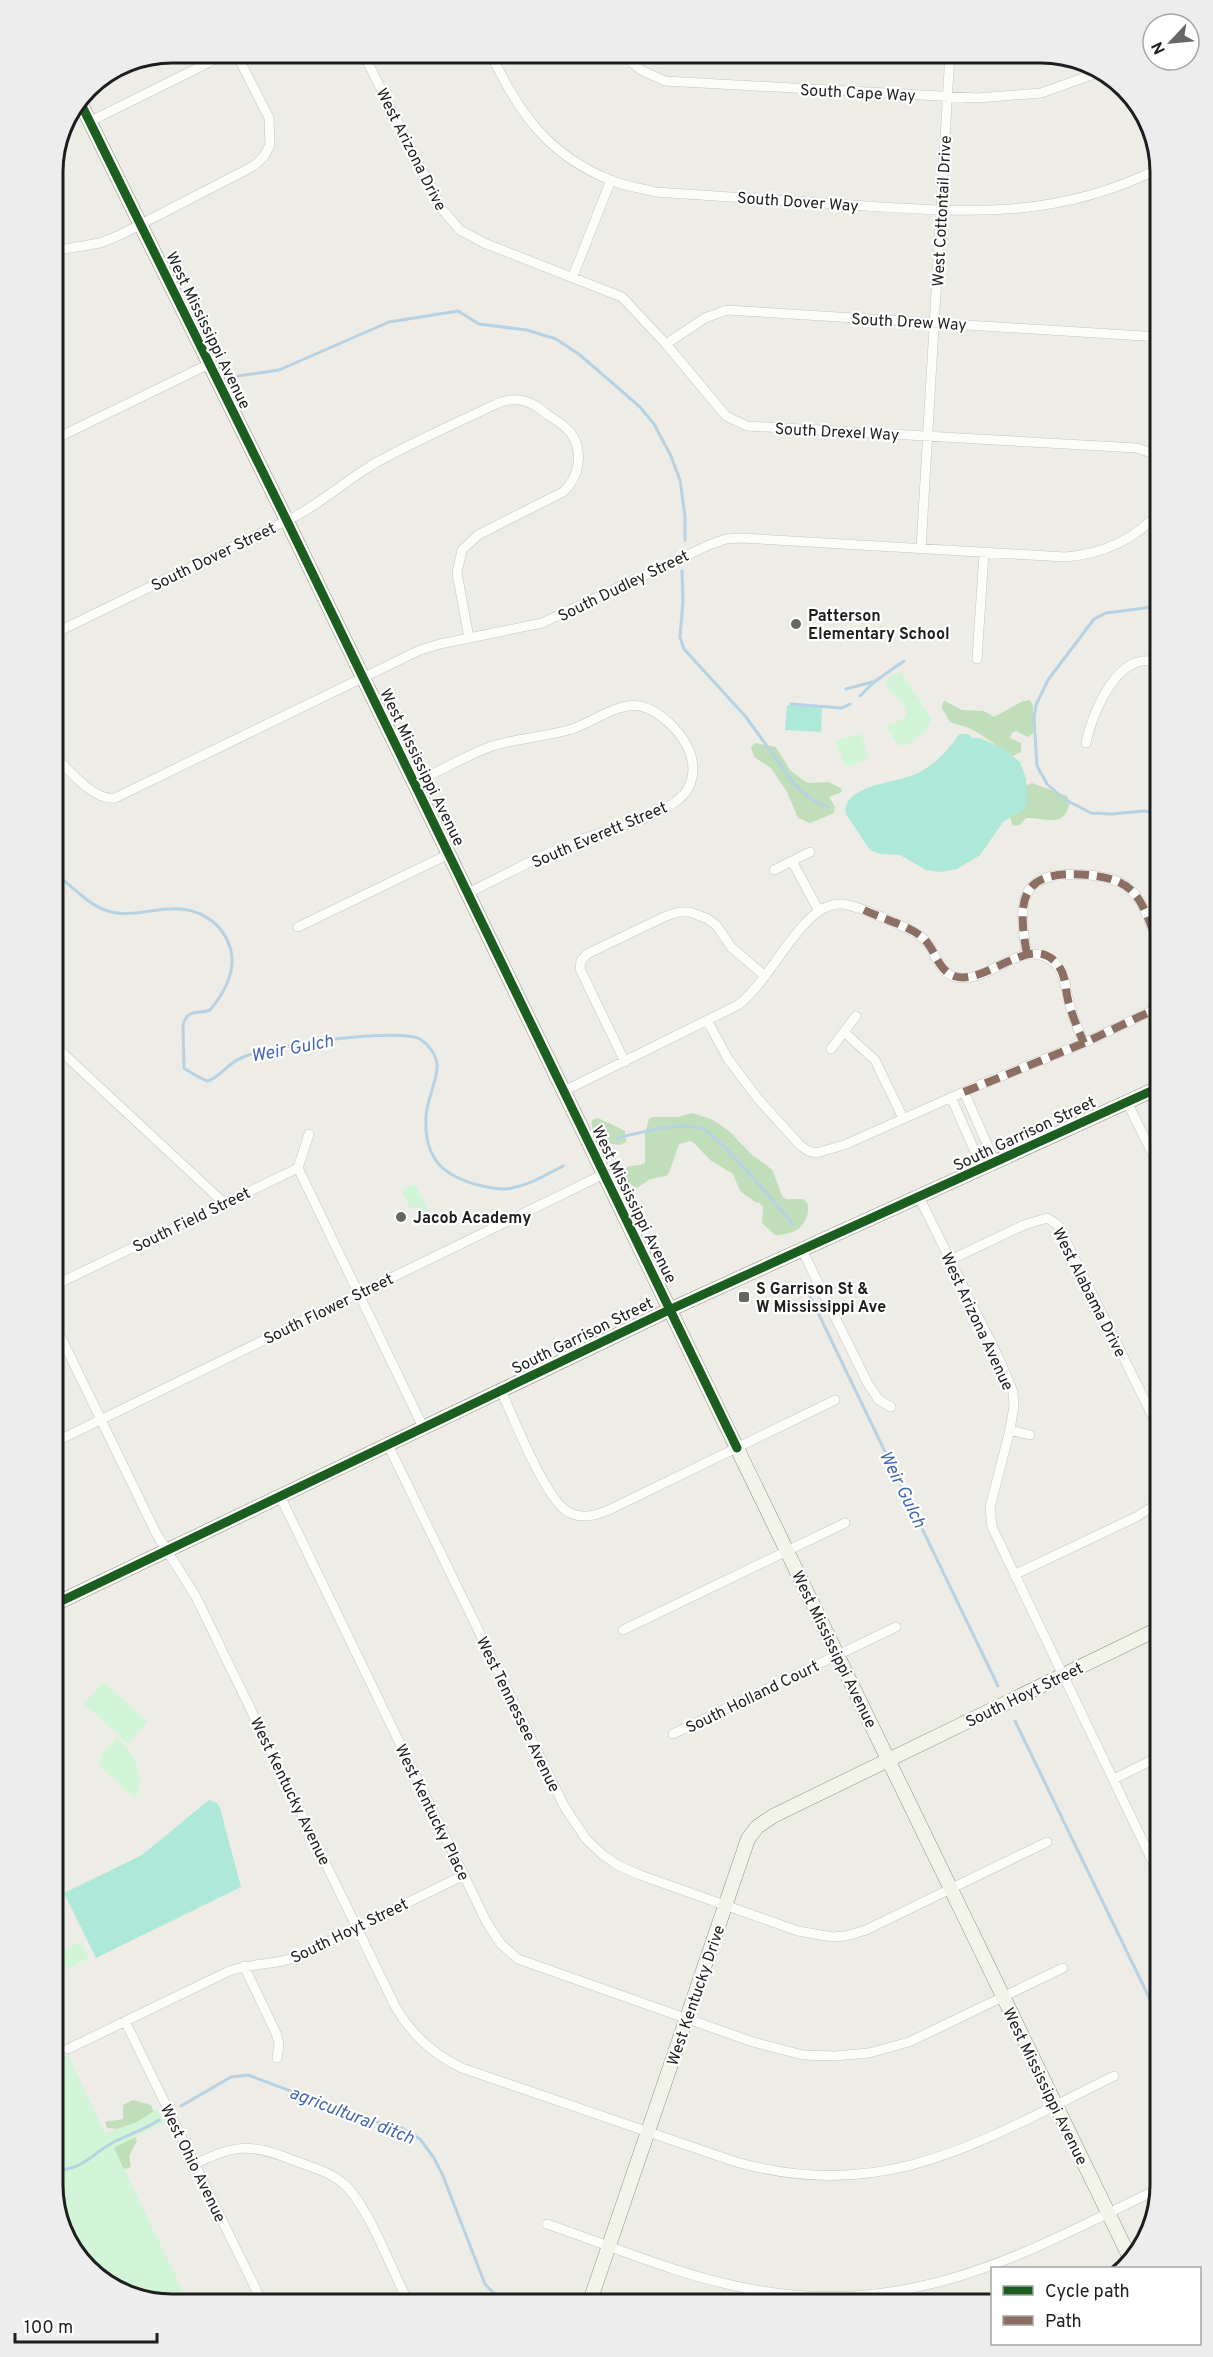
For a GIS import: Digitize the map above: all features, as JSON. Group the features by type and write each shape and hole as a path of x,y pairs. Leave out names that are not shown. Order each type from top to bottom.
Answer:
{"main road":[{"name":"West Mississippi Avenue","path":"83,109 287,520 1127,2252"},
{"name":"South Garrison Street","path":"63,1600 669,1310 1150,1092"},
{"name":"South Hoyt Street","path":"888,1760 1150,1633"},
{"name":"West Kentucky Drive","path":"592,2294 748,1839 757,1827 773,1816 888,1760"}],"street":[{"path":"90,122 206,63"},
{"path":"63,249 100,243 140,225 251,167 262,159 268,149 271,136 269,118 242,63"},
{"name":"West Arizona Drive","path":"368,63 436,198 453,224 467,235 484,243 573,276"},
{"name":"South Dover Way","path":"495,63 522,113 543,136 567,156 611,180 655,192 941,211 993,211 1056,205 1098,195 1150,172"},
{"name":"South Cape Way","path":"633,63 641,70 665,81 947,97 1001,98 1041,93 1091,75"},
{"name":"West Cottontail Drive","path":"921,549 949,63"},
{"path":"573,276 611,180"},
{"name":"South Drexel Way","path":"573,276 622,297 666,344 726,416 747,426 1137,448 1150,452"},
{"name":"South Drew Way","path":"666,344 705,318 727,310 1150,336"},
{"path":"63,435 209,364"},
{"name":"South Dover Street","path":"63,629 321,502 382,459 501,402 513,399 524,401 561,424 574,439 578,453 577,472 570,486 557,495 478,535 461,553 457,573 469,638"},
{"name":"South Dudley Street","path":"63,764 93,793 107,799 123,795 420,650 542,624 688,554 726,539 1054,557 1090,554 1111,547 1130,537 1150,520"},
{"path":"977,659 984,553"},
{"path":"1086,743 1095,712 1122,671 1133,663 1144,660 1150,661"},
{"name":"South Everett Street","path":"414,783 491,747 571,729 620,708 631,706 648,708 658,713 688,747 693,766 692,780 687,791 677,801 632,823 555,851 468,893"},
{"path":"774,870 810,852"},
{"path":"298,927 449,854"},
{"path":"792,861 819,911"},
{"path":"1027,954 1021,914 1025,897 1040,881 1062,873 1105,877 1117,881 1130,889 1150,925"},
{"path":"564,1091 708,1022 742,1002 805,924 819,911 832,905 848,905 912,932 926,941 944,970 957,977 967,978 977,975 1027,954 1047,957 1060,970 1084,1043"},
{"path":"625,1062 580,969 581,961 587,954 666,916 679,912 690,912 711,921 731,947 765,976"},
{"path":"708,1022 723,1052 749,1087 793,1138 808,1151 816,1153 831,1150 1084,1043 1150,1012"},
{"path":"831,1049 856,1016"},
{"path":"844,1032 869,1053 879,1065 903,1118"},
{"path":"63,1053 224,1203"},
{"path":"964,1092 995,1162"},
{"path":"951,1098 982,1168"},
{"path":"1127,1102 1150,1148"},
{"path":"309,1134 298,1168 423,1427"},
{"name":"South Field Street","path":"63,1281 298,1168"},
{"name":"South Flower Street","path":"63,1438 604,1174"},
{"name":"West Arizona Avenue","path":"920,1197 1010,1384 1014,1400 1010,1430 989,1514 994,1535 1150,1854"},
{"name":"West Alabama Drive","path":"950,1260 1028,1223 1047,1218 1058,1225 1150,1409"},
{"path":"802,1250 868,1384 879,1400 891,1407"},
{"name":"West Kentucky Avenue","path":"63,1342 166,1550 196,1597 400,2015 419,2039 438,2055 462,2068 736,2162 770,2171 816,2176 849,2176 900,2169 933,2161 971,2146 1114,2076"},
{"path":"501,1391 552,1497 566,1511 576,1515 592,1516 607,1511 835,1400"},
{"path":"1010,1430 1029,1435"},
{"name":"West Tennessee Avenue","path":"388,1445 576,1826 596,1850 619,1866 809,1934 840,1936 866,1930 1047,1842"},
{"name":"West Kentucky Place","path":"280,1496 494,1935 507,1951 518,1959 687,2019 786,2051 821,2056 852,2055 883,2050 909,2042 1063,1968"},
{"path":"1014,1575 1150,1509"},
{"path":"623,1630 844,1523"},
{"name":"South Holland Court","path":"673,1734 896,1627"},
{"path":"1114,1779 1150,1761"},
{"name":"South Hoyt Street","path":"68,2049 219,1975 244,1966 289,1960 464,1875"},
{"path":"244,1966 276,2032 279,2044 278,2058"},
{"name":"West Ohio Avenue","path":"125,2021 258,2294"},
{"path":"195,2164 223,2151 254,2147 335,2178 349,2189 362,2208 404,2294"},
{"path":"876,2294 947,2281 1019,2256 1149,2193"},
{"path":"547,2224 695,2276 750,2289 792,2294"},
{"path":"749,2294 750,2289"}],"green space":[{"path":"901,672 931,718 928,727 921,735 902,746 896,742 886,726 902,720 907,715 904,705 891,692 886,683 889,677"},
{"path":"1030,700 1033,706 1033,733 1028,737 1016,731 1012,733 1010,738 1021,743 1021,752 1013,756 973,730 950,722 942,708 945,701 962,710 984,711 994,717 1021,702"},
{"path":"787,705 822,707 821,732 785,730"},
{"path":"861,733 869,758 849,766 845,765 835,741"},
{"path":"959,734 968,734 972,738 980,738 1002,748 1020,762 1026,778 1027,808 1004,821 980,855 957,869 940,872 926,870 900,855 880,854 870,850 846,814 847,804 853,796 862,790 924,770 941,756"},
{"path":"755,743 776,747 790,770 808,783 828,782 841,788 842,792 829,797 835,807 834,813 810,823 798,818 787,792 771,768 754,757 751,747"},
{"path":"1032,783 1067,796 1070,802 1067,811 1058,819 1026,818 1020,825 1013,826 1009,815 1025,786"},
{"path":"693,1113 713,1120 729,1131 752,1155 773,1171 782,1196 786,1199 803,1199 806,1202 808,1212 801,1227 787,1234 775,1235 762,1223 763,1207 760,1203 740,1191 733,1174 710,1160 691,1141 679,1144 666,1176 650,1179 637,1188 627,1182 625,1168 645,1163 645,1134 649,1119 678,1117"},
{"path":"598,1118 625,1131 626,1142 620,1145 600,1142 592,1126 592,1120"},
{"path":"415,1184 432,1218 424,1222 417,1207 411,1209 401,1190"},
{"path":"104,1682 148,1722 128,1744 84,1704"},
{"path":"117,1737 133,1757 137,1766 140,1782 134,1798 98,1764 103,1759 100,1756"},
{"path":"209,1800 217,1803 220,1808 241,1887 96,1958 64,1893 142,1855"},
{"path":"80,1942 89,1958 63,1971 63,1950"},
{"path":"63,2044 105,2133 137,2122 157,2109 164,2122 114,2148 184,2294 150,2292 111,2276 85,2251 71,2227 63,2192"},
{"path":"133,2100 151,2105 154,2112 134,2135 137,2141 129,2156 131,2167 121,2170 108,2155 120,2129 107,2128 105,2122 123,2119 123,2105"}],"waterway":[{"path":"238,376 279,370 389,322 458,311 479,324 527,330 556,339 580,355 640,407 654,424 671,456 680,480 685,516 685,540"},
{"path":"682,571 683,601 680,637 684,649 746,717 795,785 812,800 828,807"},
{"name":"agricultural ditch","path":"1150,607 1106,613 1094,619 1048,680 1036,705 1034,718 1037,766 1047,784 1064,799 1091,813 1150,812"},
{"path":"860,696 874,682 904,661"},
{"path":"846,689 872,682"},
{"path":"791,704 842,708 850,704"},
{"name":"Weir Gulch","path":"63,880 84,898 105,910 129,913 180,909 208,918 222,932 228,941 232,959 227,983 210,1010 191,1014 183,1024 184,1068 192,1073 208,1081 241,1058 276,1048 302,1044 386,1035 420,1039 431,1050 436,1060 437,1069 427,1111 426,1131 432,1153 444,1169 465,1181 504,1189 527,1184 563,1166"},
{"name":"Weir Gulch","path":"617,1138 670,1127 700,1128 720,1142 793,1224"},
{"name":"Weir Gulch","path":"808,1292 998,1686"},
{"name":"Weir Gulch","path":"1015,1721 1150,1999"},
{"name":"agricultural ditch","path":"181,2106 231,2077 248,2075 365,2119 402,2128 420,2139 434,2158 485,2284 494,2294"},
{"name":"agricultural ditch","path":"63,2170 79,2165 112,2143 159,2120"}],"marked path":[{"path":"1027,954 1024,934 1024,902 1029,890 1037,882 1050,877 1067,874 1089,875 1117,881 1137,897 1150,923"},
{"path":"864,910 922,937 943,969 954,976 967,977 981,974 1026,955 1040,954 1052,959 1062,972 1069,1004 1084,1043"},
{"path":"964,1092 1084,1043 1150,1012"}],"cycle path":[{"path":"83,109 287,521 737,1448"},
{"path":"63,1600 669,1310 1150,1092"}],"place":[{"name":"Patterson Elementary School","path":"796,624"},
{"name":"Jacob Academy","path":"401,1217"},
{"name":"S Garrison St & W Mississippi Ave","path":"744,1297"}]}
